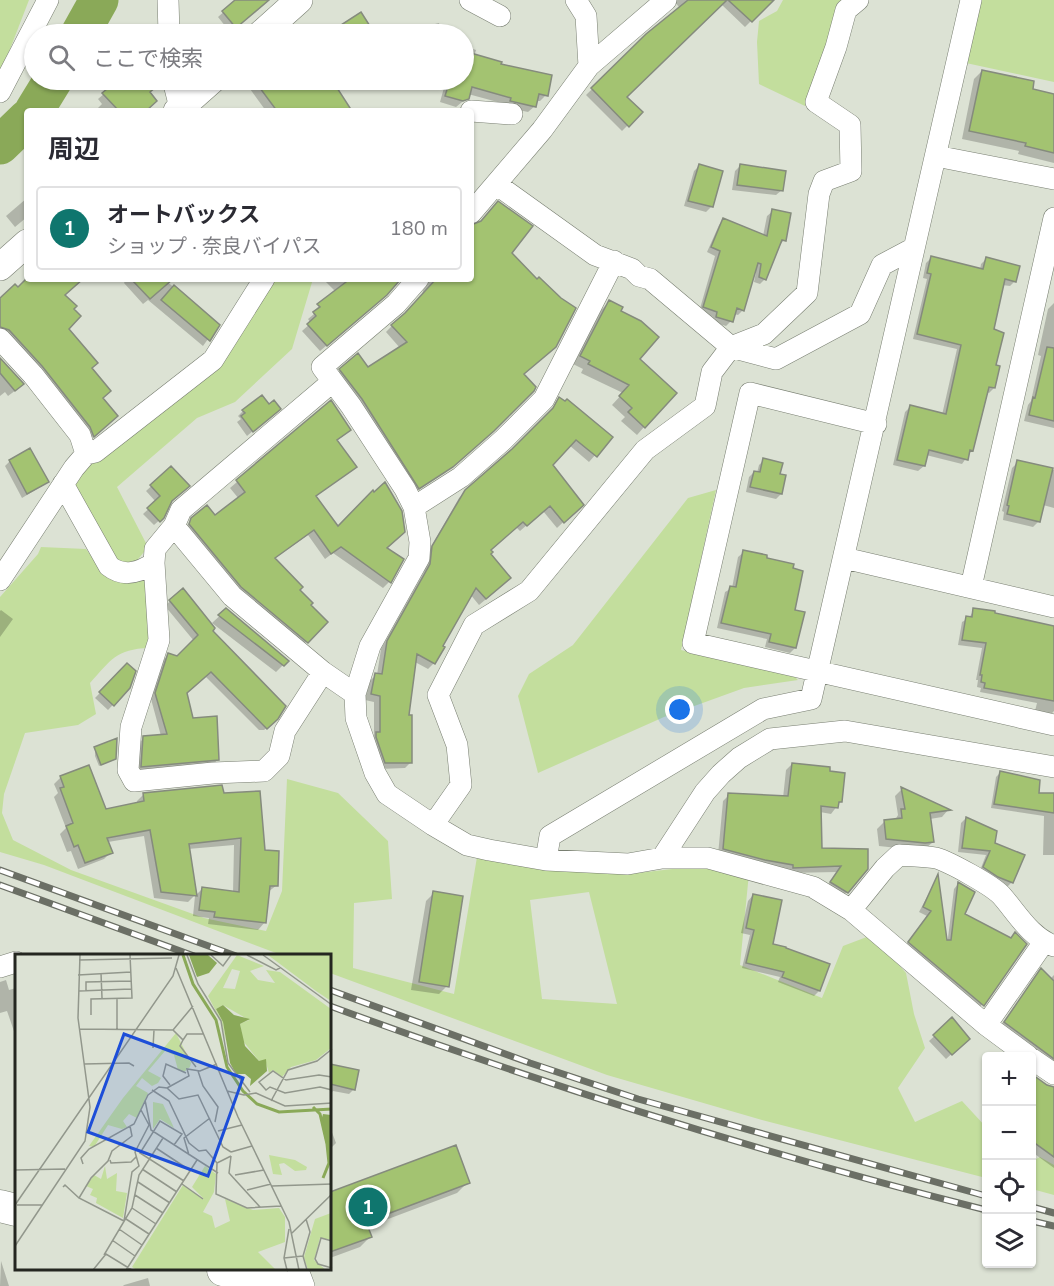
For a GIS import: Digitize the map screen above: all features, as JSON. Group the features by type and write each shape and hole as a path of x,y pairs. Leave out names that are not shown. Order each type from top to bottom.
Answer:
{"highway":[{"path":"0,1206 15,1210"},
{"path":"230,1271 280,1286"}],"main road":[{"path":"272,24 299,0"},
{"path":"179,108 200,90"},
{"path":"0,267 24,246"}],"street":[{"path":"35,24 48,0"},
{"path":"168,0 169,24"},
{"path":"470,0 500,16"},
{"path":"576,0 586,16 589,66"},
{"path":"474,210 542,130 589,66 666,0"},
{"path":"433,825 461,785 457,745 438,695 474,625 528,591 645,450 705,406 712,372 731,347 764,334 807,293 819,194 824,180 851,171 850,125 816,102 836,47 846,10 858,0"},
{"path":"546,860 550,836 763,709 811,699 876,424 971,0"},
{"path":"0,92 24,46"},
{"path":"175,90 178,108"},
{"path":"474,111 512,114"},
{"path":"936,156 1054,179"},
{"path":"496,184 595,255 614,261 632,269 639,276 650,279 731,347 776,360 860,314 882,265 914,248"},
{"path":"971,587 1054,218"},
{"path":"414,507 461,477 544,399 614,261"},
{"path":"0,580 63,484 86,454 95,452 213,360 262,282"},
{"path":"415,282 396,304 322,367 351,406 405,489 414,507 420,542 419,558 370,646 355,694 356,718 375,773 387,794 433,825 467,844 489,850 546,860 628,864 662,858 708,858 813,887 851,910 987,1025 1023,1052"},
{"path":"0,339 33,375 80,435 86,454"},
{"path":"323,672 285,731 279,756 264,771 213,773 134,782 128,770 131,727 159,640 155,549 174,526 181,510 332,382"},
{"path":"876,424 750,393 693,643 1054,725"},
{"path":"63,484 109,566 117,572 128,573 143,570 154,563"},
{"path":"174,526 232,596 323,672 355,694"},
{"path":"844,558 1054,606"},
{"path":"662,858 705,792 721,774 739,758 770,739 845,731 1054,767"},
{"path":"851,910 885,868 899,855 938,859 957,867 999,894 1019,919 1049,944 987,1025"},
{"path":"0,967 15,962"},
{"path":"1036,1062 1054,1074"},
{"path":"299,1271 304,1286"}],"green space":[{"path":"0,0 29,0 0,75"},
{"path":"783,0 843,0 837,4 827,44 805,106 759,84 757,42 759,21 777,11"},
{"path":"981,0 1054,0 1054,82 966,63"},
{"path":"270,282 312,282 292,349 235,402 197,418 117,487 148,547 135,563 118,566 72,483 98,457 214,371"},
{"path":"716,490 681,650 795,677 798,680 744,688 664,717 538,773 518,696 529,674 573,645 688,498"},
{"path":"41,547 86,549 104,572 110,576 145,581 149,648 121,653 109,662 90,683 96,714 78,725 25,733 4,794 2,813 13,840 71,870 204,918 266,931 282,891 287,779 338,793 388,841 392,899 354,903 353,968 454,994 477,857 629,874 707,865 749,873 740,965 822,998 843,946 872,935 906,973 914,1014 925,1048 898,1088 915,1122 962,1101 982,1123 982,1177 762,1120 607,1075 332,974 332,954 279,954 44,865 0,852 0,597 38,554","holes":["589,892 617,1004 542,999 530,900"]},
{"path":"1040,1157 1054,1165 1054,1195 1036,1190 1036,1159"}],"building":[{"path":"235,0 269,0 241,24 233,24 222,11"},
{"path":"688,0 727,0 627,97 643,112 629,127 591,88 646,34"},
{"path":"728,0 774,0 752,22"},
{"path":"361,12 369,24 342,24"},
{"path":"474,54 502,62 501,64 552,75 548,96 539,94 536,107 510,101 511,98 474,88"},
{"path":"982,70 1034,81 1033,89 1054,94 1054,153 1025,146 1026,143 969,131"},
{"path":"106,90 152,90 150,92 157,101 149,108 116,108 102,93"},
{"path":"261,90 338,90 350,108 275,108"},
{"path":"447,90 471,90 469,99 463,101 445,96"},
{"path":"699,164 723,171 713,207 688,201"},
{"path":"740,164 786,171 783,191 737,185"},
{"path":"498,201 533,226 512,253 537,279 539,277 561,298 576,308 556,347 524,374 536,387 534,391 494,431 453,467 419,489 362,399 339,369 358,353 368,367 407,342 391,325 433,282 474,282 474,224 481,221"},
{"path":"772,209 791,213 786,241 782,240 766,280 759,277 761,264 758,263 744,311 737,308 733,322 716,317 717,312 703,307 720,251 711,247 723,218 767,236"},
{"path":"931,256 983,269 986,257 1020,266 1016,282 1005,279 994,329 1004,333 996,365 1000,366 995,388 989,387 973,451 970,450 968,460 929,450 925,466 897,460 910,405 946,414 961,345 917,334 931,274 927,273"},
{"path":"24,281 80,282 65,295 77,306 74,309 81,316 69,329 98,363 92,368 111,391 103,398 118,416 94,437 90,427 42,366 9,330 0,327 0,298 15,284 18,287"},
{"path":"134,282 170,282 150,299"},
{"path":"346,282 398,282 387,295 327,346 307,324 316,316 313,312 320,307 317,304"},
{"path":"174,285 220,325 210,341 161,300"},
{"path":"609,300 623,307 621,311 641,321 659,337 640,359 677,393 645,428 628,412 632,408 619,396 629,385 588,364 590,361 580,356"},
{"path":"1047,347 1054,348 1054,421 1029,415"},
{"path":"0,358 24,384 15,391 0,373"},
{"path":"262,395 269,404 274,400 281,409 253,432 241,416 245,413 242,410"},
{"path":"559,397 565,401 567,399 613,437 597,457 576,440 553,465 584,505 564,523 550,506 527,526 523,522 491,550 493,552 491,554 511,578 486,599 476,588 435,664 417,654 409,715 412,715 412,763 385,763 376,737 376,732 380,732 380,696 371,694 375,673 382,674 387,641 430,564 432,546 465,490 512,449 553,408"},
{"path":"331,400 351,430 337,440 357,467 316,496 338,526 373,490 374,492 385,482 402,511 405,532 387,548 404,559 391,583 341,547 331,554 314,530 275,558 303,587 300,590 328,622 308,643 241,587 189,524 191,518 207,505 215,515 245,492 236,480"},
{"path":"30,448 49,482 27,494 9,460"},
{"path":"763,458 783,463 780,474 786,475 782,494 750,487 754,471 760,472"},
{"path":"1017,460 1053,468 1040,522 1007,514"},
{"path":"171,466 190,486 172,501 160,522 147,508 160,496 150,485"},
{"path":"743,550 794,564 793,568 803,571 795,610 805,612 796,648 769,642 771,634 721,623 730,586 736,587"},
{"path":"183,588 215,628 213,631 286,706 278,719 267,729 211,672 187,693 193,718 217,716 219,760 141,767 143,736 167,734 155,693 168,653 177,656 198,635 169,600"},
{"path":"226,608 289,661 284,666 218,615"},
{"path":"973,608 995,611 995,613 1054,626 1054,701 984,688 985,683 981,682 982,675 980,675 986,643 962,640 966,616 972,617"},
{"path":"127,663 136,671 130,688 114,706 99,692"},
{"path":"117,738 116,759 101,765 94,747"},
{"path":"792,763 830,767 830,771 845,773 842,802 839,802 838,808 821,806 822,848 868,849 868,869 848,893 830,882 841,866 793,868 793,865 723,849 728,793 788,796"},
{"path":"89,765 106,809 144,801 143,793 222,785 224,793 260,791 265,850 279,851 278,886 270,886 266,923 214,917 215,912 199,910 202,887 239,892 241,838 189,844 197,896 161,892 150,830 107,838 113,853 85,863 78,845 74,847 66,826 73,823 60,788 64,787 60,776"},
{"path":"1000,771 1040,780 1039,793 1054,793 1054,813 994,804"},
{"path":"901,787 951,810 930,813 934,842 886,839 884,820 902,818 901,809 905,809"},
{"path":"966,817 997,831 995,843 1025,855 1013,883 983,867 990,851 962,848"},
{"path":"938,874 947,940 951,940 958,882 975,892 965,914 1011,938 1015,932 1027,944 984,1006 908,942 931,911 923,907"},
{"path":"433,891 463,896 449,987 419,982"},
{"path":"753,894 782,900 773,944 830,964 820,991 782,977 784,972 746,963 754,930 746,928"},
{"path":"1041,968 1054,981 1054,1059 1004,1022"},
{"path":"952,1017 970,1039 952,1055 933,1035"},
{"path":"332,1064 359,1070 355,1090 332,1084"},
{"path":"1036,1077 1054,1087 1054,1157 1036,1144"},
{"path":"456,1145 470,1183 366,1222 372,1237 332,1251 332,1191"}],"waterway":[{"path":"86,24 99,0"},
{"path":"36,108 47,90"},
{"path":"0,145 24,122"}],"railway":[{"path":"0,870 231,954"},
{"path":"0,885 189,954"},
{"path":"332,991 530,1063 638,1099 982,1195"},
{"path":"332,1007 655,1117 820,1166 982,1209"},
{"path":"1036,1208 1054,1213"},
{"path":"1036,1222 1054,1226"}],"place":[{"name":"オートバックス","path":"368,1207"}]}
